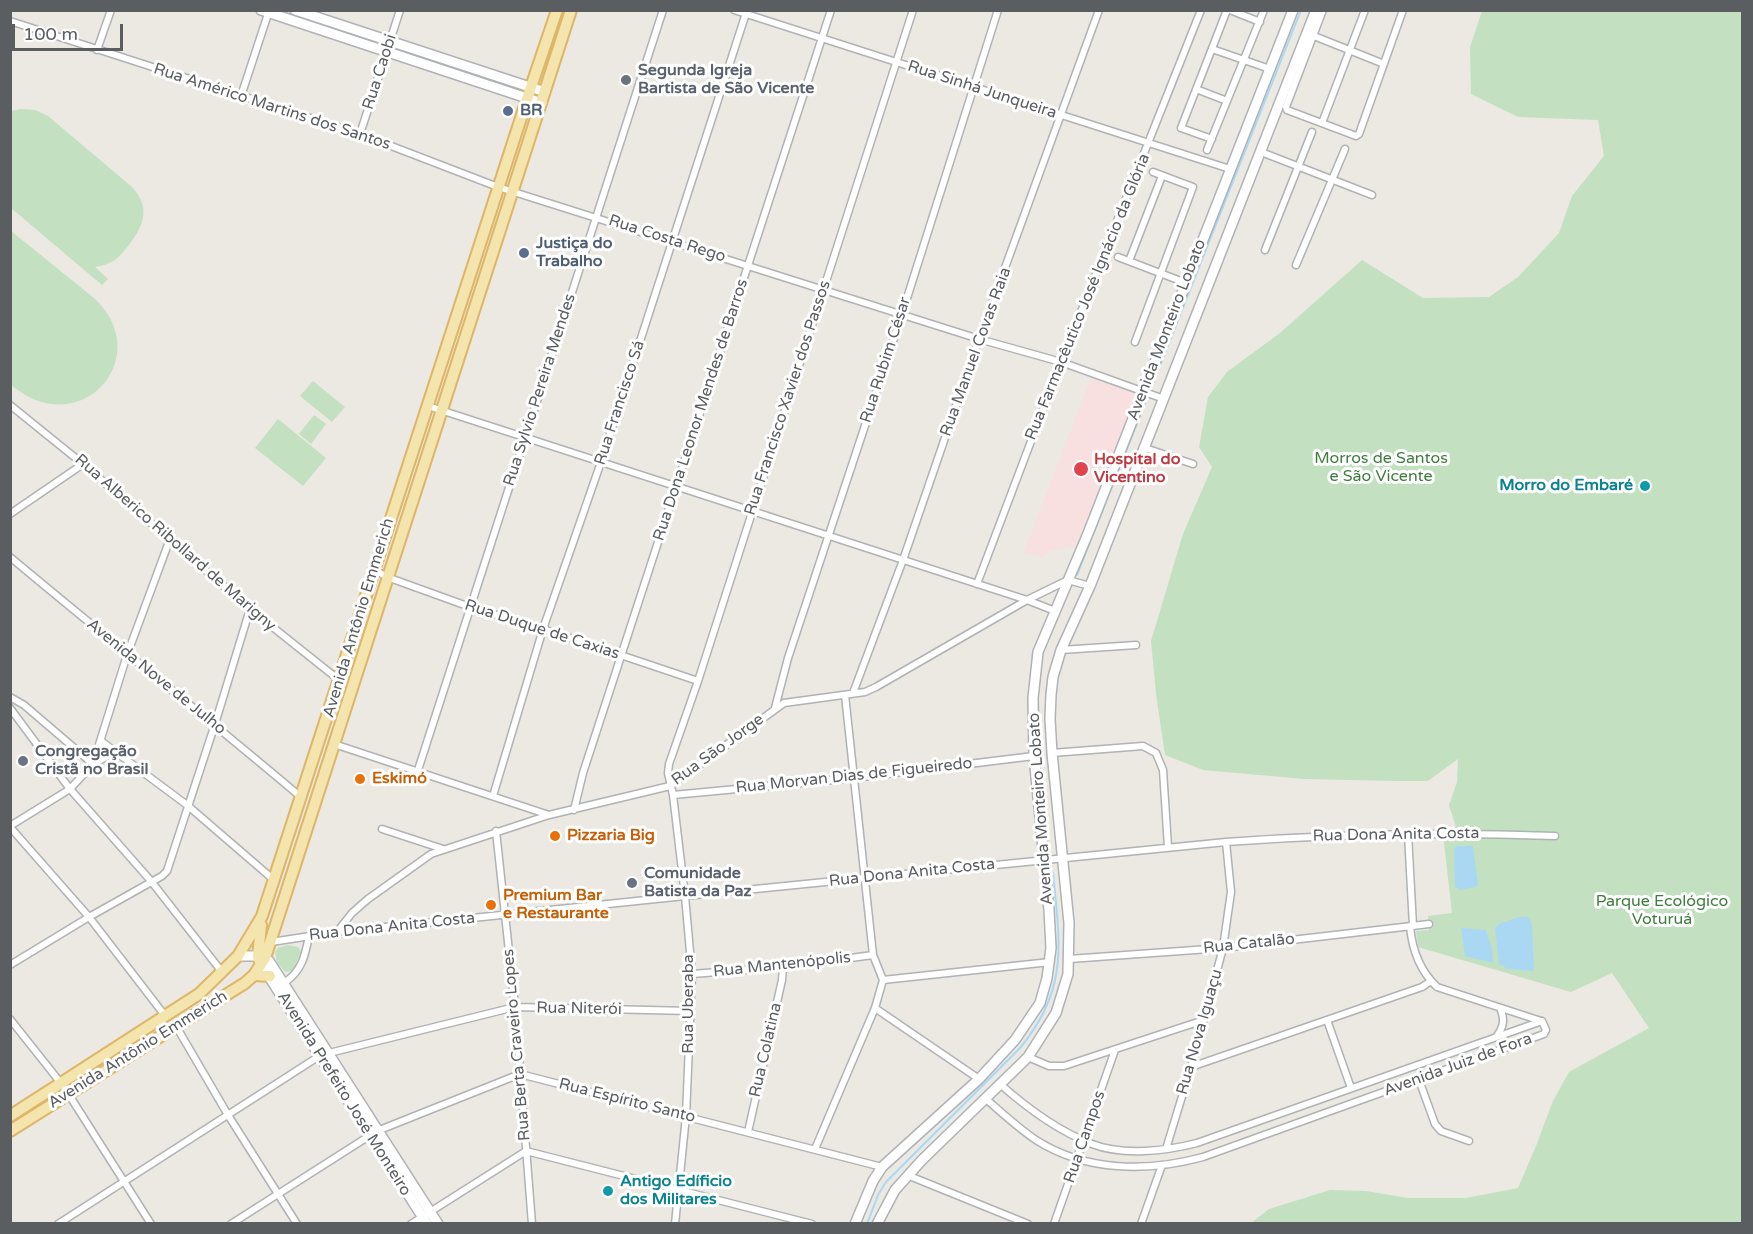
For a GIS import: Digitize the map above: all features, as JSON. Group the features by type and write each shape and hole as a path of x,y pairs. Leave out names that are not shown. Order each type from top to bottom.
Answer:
{"main road":[{"name":"Avenida Antônio Emmerich","path":"10,1116 199,994 238,956 262,916 557,10"},
{"name":"Avenida Antônio Emmerich","path":"10,1131 254,975 270,942 571,10"},
{"path":"396,502 410,506"},
{"path":"261,960 258,941 262,916"},
{"path":"258,941 270,942"},
{"path":"254,975 273,974"}],"street":[{"path":"97,50 111,10"},
{"path":"295,10 390,41 529,93"},
{"name":"Rua Caobi","path":"360,134 400,10"},
{"name":"Rua Sylvio Pereira Mendes","path":"418,770 663,10"},
{"name":"Rua Sinhá Junqueira","path":"734,10 1230,170"},
{"name":"Rua Dona Leonor Mendes de Barros","path":"574,810 583,773 831,10"},
{"name":"Rua Francisco Xavier dos Passos","path":"670,786 669,764 698,681 913,10"},
{"name":"Rua Rubim César","path":"775,709 788,658 902,314 998,10"},
{"name":"Rua Manuel Covas Raia","path":"853,693 903,560 979,339 1098,10"},
{"name":"Rua Farmacêutico José Ignácio da Glória","path":"977,584 1061,362 1201,10"},
{"path":"1212,139 1181,128 1228,10 1260,22"},
{"path":"1208,150 1264,10"},
{"name":"Avenida Monteiro Lobato","path":"855,1224 873,1181 882,1167 979,1079 1015,1040 1033,1016 1042,998 1050,962 1046,860 1034,756 1034,675 1038,652 1146,392 1186,282 1293,10"},
{"name":"Avenida Monteiro Lobato","path":"877,1224 888,1200 907,1175 1028,1057 1056,1013 1068,974 1069,923 1052,753 1053,677 1061,650 1144,448 1316,10"},
{"path":"1323,10 1286,107 1287,110 1353,136 1359,134 1403,10"},
{"path":"1322,123 1365,10"},
{"path":"241,96 266,11 387,51 544,97"},
{"name":"Rua Francisco Sá","path":"493,796 543,629 602,462 747,13"},
{"name":"Rua Américo Martins dos Santos","path":"10,21 360,134 498,187"},
{"path":"1314,36 1384,64"},
{"path":"1212,49 1270,69"},
{"path":"1196,89 1227,101"},
{"path":"1266,250 1312,132"},
{"path":"1296,265 1345,149"},
{"path":"1261,152 1372,195"},
{"path":"1135,342 1193,187 1153,172"},
{"path":"1130,261 1162,176"},
{"name":"Rua Costa Rego","path":"498,187 597,216 979,339 1061,362 1162,398"},
{"path":"1118,257 1186,282"},
{"name":"Rua Alberico Ribollard de Marigny","path":"10,405 83,464 250,609 340,680"},
{"path":"428,406 1055,611"},
{"path":"1144,448 1193,464"},
{"path":"10,514 83,464"},
{"path":"93,764 127,655 170,539"},
{"name":"Avenida Nove de Julho","path":"10,557 302,798"},
{"name":"Rua Duque de Caxias","path":"375,570 387,577 470,607 698,681"},
{"path":"1069,580 1089,586"},
{"name":"Rua São Jorge","path":"337,932 352,913 368,899 419,861 444,849 549,815 670,786 784,703 865,692 892,679 1027,600 1069,580"},
{"path":"10,966 167,871 250,609"},
{"path":"1061,650 1136,645"},
{"path":"815,1149 875,1008 882,980 873,955 845,695"},
{"path":"10,697 24,705 93,764"},
{"path":"10,708 70,789 151,882 223,973"},
{"path":"101,741 187,805 275,881"},
{"path":"333,743 549,815"},
{"path":"1052,753 1143,746 1156,753 1163,770 1168,847"},
{"path":"116,752 93,764 70,789 10,826 89,917 166,1017"},
{"name":"Rua Morvan Dias de Figueiredo","path":"673,795 855,778 1034,756"},
{"name":"Rua Uberaba","path":"670,786 685,896 692,974 686,1116 675,1224"},
{"path":"382,829 444,849"},
{"name":"Rua Berta Craveiro Lopes","path":"496,831 515,1007 532,1224"},
{"path":"1408,834 1414,952 1431,981 1437,987 1542,1021"},
{"name":"Rua Dona Anita Costa","path":"270,942 337,932 1226,842 1408,834 1555,836"},
{"name":"Rua Nova Iguaçu","path":"1166,1149 1223,948 1231,892 1226,842"},
{"name":"Rua Catalão","path":"1069,959 1223,948 1429,924"},
{"path":"284,983 302,966 309,936"},
{"name":"Rua Mantenópolis","path":"692,974 783,967 873,955"},
{"path":"238,956 261,960"},
{"name":"Avenida Prefeito José Monteiro","path":"261,960 273,974 325,1054 426,1217 438,1224"},
{"path":"882,980 1050,962"},
{"name":"Rua Colatina","path":"748,1132 783,967"},
{"name":"Avenida Prefeito José Monteiro","path":"273,974 284,983 325,1054"},
{"path":"1191,1067 1422,987 1431,981"},
{"name":"Rua Niterói","path":"60,1223 325,1054 515,1007 691,1011"},
{"path":"875,1008 979,1079"},
{"path":"1496,1036 1504,1020 1500,1008"},
{"path":"10,1020 69,1094 147,1222"},
{"path":"1028,1057 1049,1066 1064,1066 1204,1020"},
{"path":"1327,1020 1351,1088"},
{"name":"Avenida Juiz de Fora","path":"986,1099 1036,1140 1078,1159 1118,1167 1162,1165 1203,1157 1544,1034 1546,1030 1542,1021 1197,1143 1166,1149 1108,1148 1085,1140 1028,1108 1000,1084"},
{"path":"176,1026 228,1115 297,1224"},
{"name":"Rua Campos","path":"1054,1224 1115,1050"},
{"path":"231,1224 374,1133 520,1074"},
{"name":"Rua Espírito Santo","path":"520,1074 882,1167"},
{"path":"1419,1080 1435,1124 1441,1131 1469,1141"},
{"path":"411,1224 426,1217 526,1151 812,1224"},
{"path":"1141,1224 1162,1165"},
{"path":"907,1175 1028,1224"}],"shaded area":[{"name":"Hospital do Vicentino","path":"1092,375 1138,392 1076,546 1049,551 1041,558 1024,552"}],"green space":[{"name":"Morros de Santos e São Vicente","path":"1482,11 1742,11 1742,1223 1251,1223 1269,1209 1330,1190 1366,1191 1408,1198 1466,1198 1518,1188 1553,1101 1569,1072 1649,1028 1612,973 1571,992 1418,947 1416,931 1429,930 1428,916 1452,913 1444,842 1439,841 1439,827 1456,827 1449,805 1457,782 1458,759 1428,781 1396,781 1305,779 1203,770 1165,755 1151,641 1183,534 1212,467 1199,447 1208,397 1227,372 1280,333 1362,260 1423,298 1489,297 1518,277 1559,233 1572,196 1604,156 1598,120 1518,117 1471,94 1470,47"},
{"path":"35,110 48,116 132,187 142,202 142,223 129,245 114,260 106,265 95,267 108,279 102,285 11,208 11,111"},
{"path":"11,231 94,298 111,321 117,344 114,367 102,385 85,399 62,404 37,401 11,385"},
{"path":"313,381 345,407 332,422 300,396"},
{"path":"314,415 326,424 311,444 299,434"},
{"path":"278,419 326,458 303,486 255,448"},
{"path":"287,945 298,947 301,951 293,971 285,972 277,962 275,952 278,948"}],"water":[{"path":"1456,846 1473,846 1478,884 1476,887 1460,890 1455,886 1454,850"},
{"path":"1519,917 1528,917 1532,924 1534,971 1508,969 1499,964 1495,928 1499,924"},
{"path":"1461,928 1486,930 1492,948 1493,963 1465,956"}],"waterway":[{"path":"1077,575 1301,10"},
{"path":"867,1224 878,1195 886,1182 1020,1048 1047,1006 1058,965 1059,944 1053,873"}],"place":[{"name":"Segunda Igreja Bartista de São Vicente","path":"626,80"},
{"name":"BR","path":"508,111"},
{"name":"Justiça do Trabalho","path":"524,253"},
{"name":"Hospital do Vicentino","path":"1081,469"},
{"name":"Morro do Embaré","path":"1645,486"},
{"name":"Congregação Cristã no Brasil","path":"23,761"},
{"name":"Eskimó","path":"360,779"},
{"name":"Pizzaria Big","path":"555,836"},
{"name":"Comunidade Batista da Paz","path":"632,883"},
{"name":"Premium Bar e Restaurante","path":"491,905"},
{"name":"Antigo Edíficio dos Militares","path":"608,1191"}],"park label":[{"name":"Parque Ecológico Voturuá","path":"1662,911"}]}
